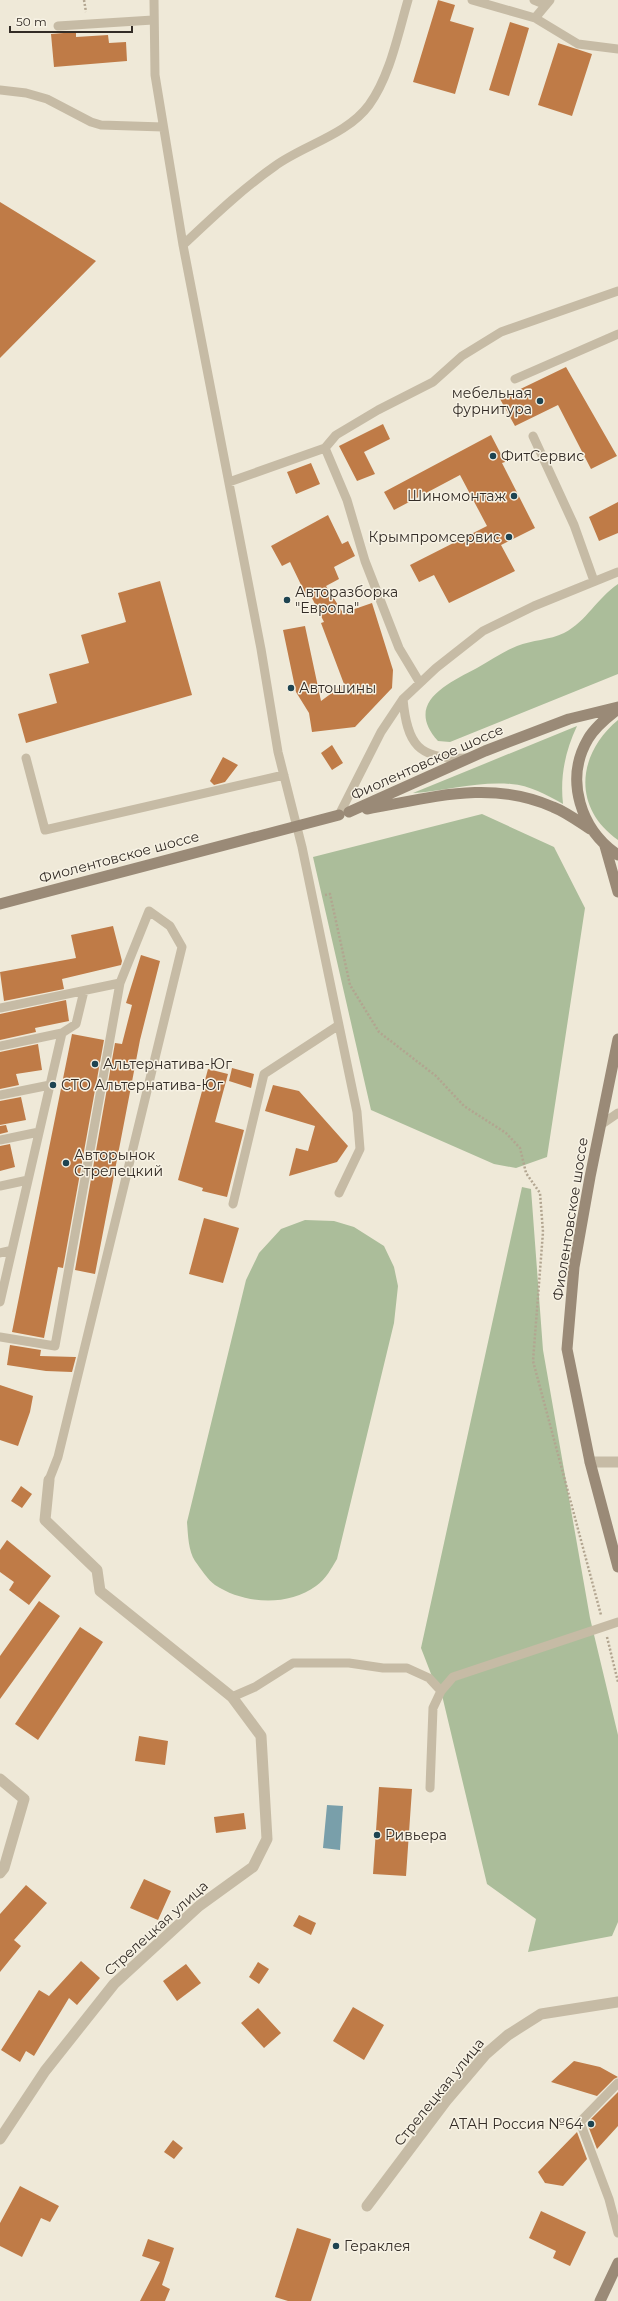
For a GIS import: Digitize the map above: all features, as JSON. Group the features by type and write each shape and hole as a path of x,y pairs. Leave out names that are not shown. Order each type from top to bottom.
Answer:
{"main road":[{"name":"Фиолентовское шоссе","path":"590,829 553,807 521,796 494,791 467,791 349,812 470,758 569,719 618,708"},
{"name":"Фиолентовское шоссе","path":"618,708 602,721 588,740 579,761 577,785 580,808 590,829 605,846 618,855"},
{"name":"Фиолентовское шоссе","path":"0,904 162,863 338,815"},
{"name":"Фиолентовское шоссе","path":"605,846 618,892"},
{"name":"Фиолентовское шоссе","path":"618,1039 616,1059 590,1177 574,1267 567,1349 590,1462 618,1567"},
{"path":"600,2301 618,2263"}],"street":[{"path":"590,1462 618,1462"},
{"name":"Стрелецкая улица","path":"0,2139 45,2071 114,1984 199,1906 253,1867 266,1839 261,1737 232,1697 100,1592 97,1570 45,1520 49,1480"},
{"path":"0,1779 24,1799 4,1868 0,1873"},
{"name":"Стрелецкая улица","path":"368,2206 446,2101 486,2054 508,2035 541,2014 618,2002"}],"lane":[{"path":"154,0 153,20 155,76 174,183 183,245 229,482 278,752 297,825 357,1112 360,1149 339,1193"},
{"path":"183,245 241,192 276,165 358,117 369,105 380,86 394,48 408,0"},
{"path":"472,0 535,18 578,44 618,49"},
{"path":"534,0 548,2"},
{"path":"535,18 548,2"},
{"path":"58,26 153,20"},
{"path":"0,90 26,93 47,98 91,122 101,124 163,127"},
{"path":"229,482 325,448 336,435 378,410 433,382 462,356 501,332 618,291"},
{"path":"515,378 618,334"},
{"path":"533,436 574,525 594,581"},
{"path":"325,448 347,500 365,561 398,648 420,683"},
{"path":"338,815 381,732 403,699 420,683 483,630 534,606 618,572"},
{"path":"403,699 405,724 413,742 430,754 450,759 470,758"},
{"path":"26,758 45,830 284,774"},
{"path":"0,1337 55,1346 120,983 149,911 170,926 182,947 58,1456 49,1480"},
{"path":"0,1008 120,983"},
{"path":"0,1046 62,1033 76,1024 84,991"},
{"path":"233,1204 264,1074 339,1025"},
{"path":"0,1302 62,1033"},
{"path":"0,1095 50,1085"},
{"path":"602,1124 618,1113"},
{"path":"0,1140 39,1132"},
{"path":"0,1186 28,1180"},
{"path":"0,1253 12,1250"},
{"path":"430,1788 433,1708 441,1691 453,1677 603,1625 618,1622"},
{"path":"232,1697 254,1687 293,1663 349,1663 383,1668 407,1668 429,1678 441,1691"},
{"path":"618,2083 580,2122 609,2198 618,2233"}],"path":[{"path":"312,898 330,894 350,985 379,1032 436,1076 464,1106 506,1133 520,1148 526,1173 540,1193 543,1232 533,1361 618,1682"}],"green space":[{"path":"618,584 618,674 450,742 438,741 429,728 426,716 427,705 443,688 512,648 564,633 586,616 604,596"},
{"path":"618,720 618,840 603,827 593,813 587,797 585,781 588,764 594,749 604,734"},
{"path":"577,726 569,745 564,764 562,784 563,804 531,788 499,783 413,793"},
{"path":"482,814 554,847 585,908 547,1157 516,1168 494,1164 371,1110 313,857"},
{"path":"522,1187 531,1189 543,1350 590,1618 618,1735 618,1922 612,1936 528,1952 536,1919 487,1884 441,1691 433,1679 421,1648"},
{"path":"305,1220 334,1221 354,1227 384,1246 394,1267 398,1286 394,1323 337,1559 323,1580 305,1593 279,1600 252,1599 226,1591 212,1583 193,1557 189,1542 187,1522 246,1280 259,1253 281,1229"}],"water":[{"path":"327,1805 343,1806 340,1850 323,1848"}],"building":[{"path":"438,0 455,5 450,21 474,28 455,94 413,82"},
{"path":"510,22 529,28 509,96 489,90"},
{"path":"76,32 76,37 108,35 109,43 126,42 127,61 54,67 51,34"},
{"path":"558,43 592,54 572,116 538,105"},
{"path":"0,202 96,261 0,358"},
{"path":"566,367 617,456 591,469 558,405 515,426 500,399"},
{"path":"383,424 390,439 364,452 375,474 357,481 339,446"},
{"path":"491,435 505,462 502,463 535,528 501,545 515,571 449,603 434,575 419,582 410,565 487,526 460,475 394,510 384,492"},
{"path":"311,463 320,484 296,494 287,472"},
{"path":"618,502 618,533 599,541 589,517"},
{"path":"328,515 342,544 348,541 355,556 334,567 339,579 326,586 343,613 372,603 393,670 392,688 355,727 312,732 309,713 296,692 283,630 305,626 321,701 344,684 321,623 324,622 310,594 306,595 290,562 282,566 271,546"},
{"path":"160,581 192,695 26,743 18,714 57,703 49,674 89,663 81,635 126,622 118,593"},
{"path":"332,745 343,763 332,770 321,753"},
{"path":"223,757 238,765 225,782 214,785 210,781"},
{"path":"113,926 122,961 121,965 62,979 64,989 4,1001 0,972 76,958 71,935"},
{"path":"141,955 160,961 140,1040 95,1274 75,1270 115,1043 122,1044 132,1005 126,1003"},
{"path":"66,1000 69,1021 35,1028 36,1032 0,1040 0,1014"},
{"path":"72,1034 104,1040 63,1268 58,1267 44,1338 12,1332"},
{"path":"38,1044 42,1070 16,1074 19,1085 0,1089 0,1052"},
{"path":"232,1068 254,1074 251,1088 229,1081"},
{"path":"208,1069 228,1074 215,1122 244,1130 227,1197 202,1191 203,1188 178,1180"},
{"path":"273,1085 299,1091 348,1146 337,1162 289,1176 296,1148 308,1151 315,1126 265,1111"},
{"path":"21,1097 26,1120 0,1125 0,1101"},
{"path":"6,1125 8,1132 0,1134 0,1126"},
{"path":"10,1144 15,1167 0,1171 0,1146"},
{"path":"204,1218 239,1228 223,1283 189,1274"},
{"path":"10,1345 41,1350 40,1356 76,1357 72,1372 46,1371 7,1365"},
{"path":"0,1385 33,1396 30,1412 18,1446 0,1440"},
{"path":"21,1486 32,1494 22,1508 11,1501"},
{"path":"7,1540 51,1576 29,1605 9,1590 14,1582 0,1572 0,1550"},
{"path":"39,1601 60,1616 0,1699 0,1656"},
{"path":"80,1627 103,1642 38,1740 15,1724"},
{"path":"139,1736 168,1741 165,1765 135,1761"},
{"path":"379,1787 412,1789 406,1876 373,1874"},
{"path":"244,1813 246,1829 216,1833 214,1817"},
{"path":"144,1879 171,1891 158,1920 130,1908"},
{"path":"26,1885 47,1903 14,1940 21,1946 0,1972 0,1914"},
{"path":"299,1915 316,1923 311,1935 293,1926"},
{"path":"81,1961 100,1978 77,2005 69,1998 34,2056 26,2051 20,2062 1,2050 39,1990 49,1996"},
{"path":"258,1962 269,1969 259,1984 249,1977"},
{"path":"186,1964 201,1983 177,2001 163,1981"},
{"path":"353,2007 384,2025 364,2060 333,2041"},
{"path":"258,2008 281,2033 264,2048 241,2023"},
{"path":"574,2061 600,2067 618,2077 614,2079 597,2096 551,2082"},
{"path":"618,2092 618,2126 597,2149 587,2123"},
{"path":"577,2132 587,2159 563,2186 545,2183 538,2172"},
{"path":"173,2140 183,2148 174,2159 164,2152"},
{"path":"20,2186 59,2206 50,2222 41,2218 22,2257 0,2246 0,2223"},
{"path":"541,2211 586,2232 570,2266 553,2258 556,2251 529,2238"},
{"path":"297,2228 331,2239 311,2301 288,2301 275,2297"},
{"path":"148,2239 174,2248 162,2285 170,2289 165,2301 140,2301 160,2262 142,2256"}],"place":[{"name":"мебельная фурнитура","path":"540,401"},
{"name":"ФитСервис","path":"493,456"},
{"name":"Шиномонтаж","path":"514,496"},
{"name":"Крымпромсервис","path":"509,537"},
{"name":"Авторазборка \"Европа\"","path":"287,600"},
{"name":"Автошины","path":"291,688"},
{"name":"Альтернатива-Юг","path":"95,1064"},
{"name":"СТО Альтернатива-Юг","path":"53,1085"},
{"name":"Авторынок Стрелецкий","path":"66,1163"},
{"name":"Ривьера","path":"377,1835"},
{"name":"АТАН Россия №64","path":"591,2124"},
{"name":"Гераклея","path":"336,2246"}]}
